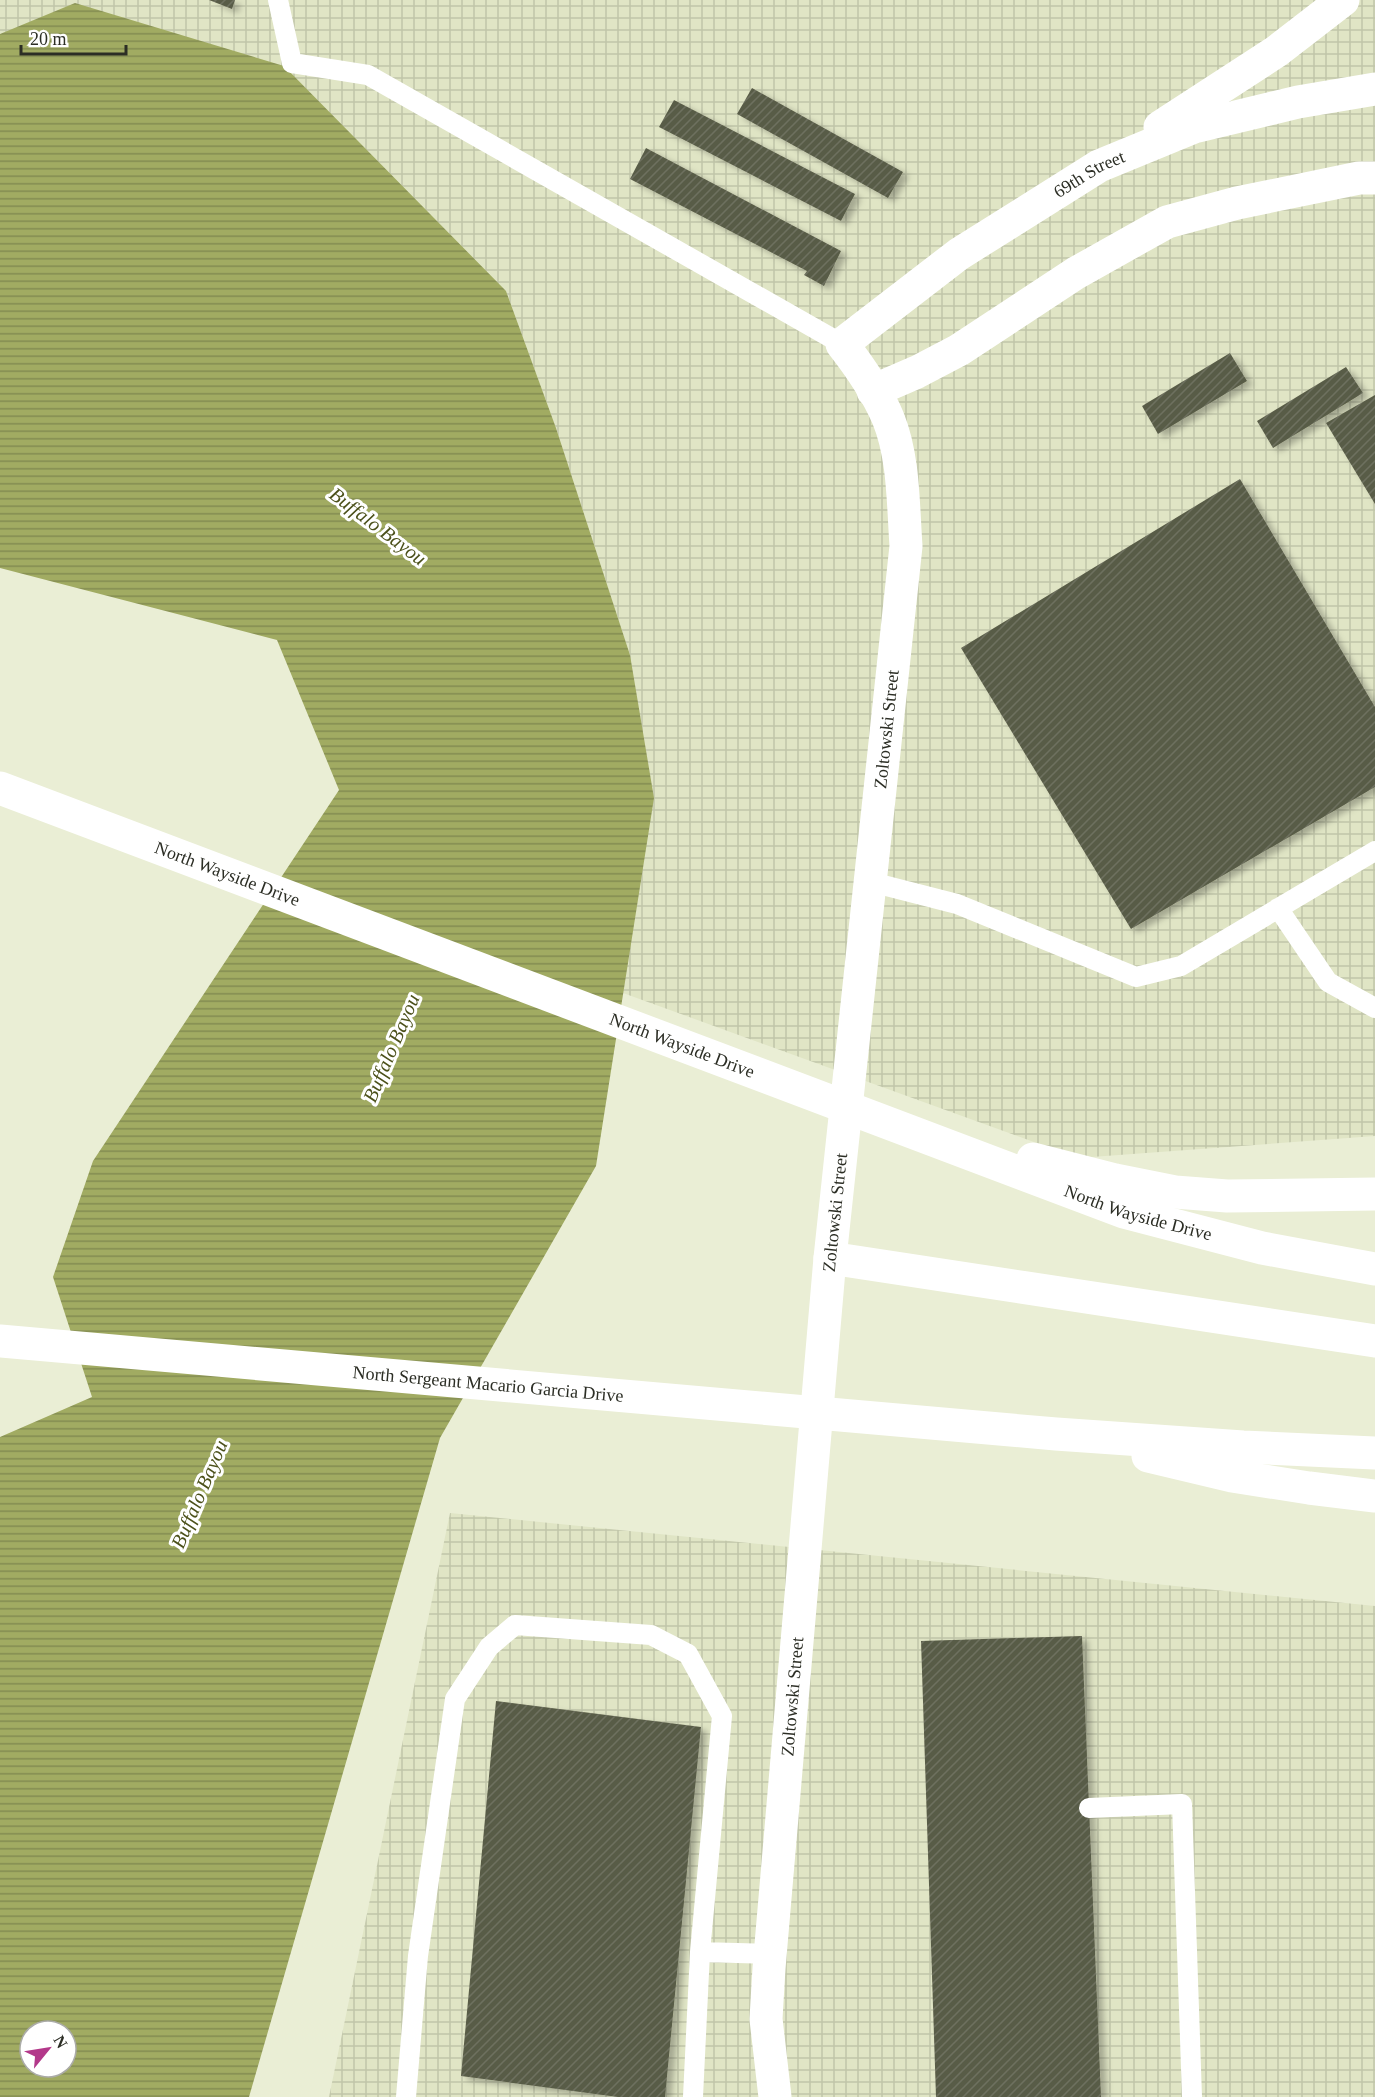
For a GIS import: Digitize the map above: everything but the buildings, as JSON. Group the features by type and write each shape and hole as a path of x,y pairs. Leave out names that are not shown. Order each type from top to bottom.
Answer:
{"main road":[{"path":"1099,166 1277,51 1343,0"},
{"name":"69th Street","path":"842,344 959,254 1099,166 1194,127 1298,102 1374,89"},
{"path":"873,391 958,350 1076,273 1167,222 1237,203 1359,178 1375,178"},
{"name":"Zoltowski Street","path":"776,2097 766,2019 770,1954 830,1258 906,546 901,472 888,419 860,366 842,344"},
{"name":"North Wayside Drive","path":"0,788 881,1120 1044,1171 1124,1212 1262,1248 1375,1269"},
{"path":"1044,1171 1175,1192 1227,1196 1375,1194"},
{"path":"830,1258 1375,1341"},
{"name":"North Sergeant Macario Garcia Drive","path":"0,1341 1056,1434"},
{"path":"1056,1434 1243,1447 1375,1453"},
{"path":"1056,1434 1232,1476 1375,1496"}],"lane":[{"path":"278,0 292,63 368,75 842,344"},
{"path":"871,882 957,904 1136,977 1181,966 1375,851"},
{"path":"1278,908 1328,982 1375,1008"},
{"path":"406,2097 418,1956 455,1699 489,1647 515,1625 651,1635 688,1654 722,1716 700,1952 693,2097"},
{"path":"1089,1808 1182,1804 1192,2097"},
{"path":"700,1952 770,1954"}],"shaded area":[{"path":"0,0 1375,0 1375,1136 1078,1158 623,993 630,655 556,428 506,291 0,34"},
{"path":"450,1513 1375,1606 1375,2097 329,2097"}],"water":[{"name":"Buffalo Bayou","path":"75,3 284,66 506,291 556,428 630,655 654,798 596,1166 440,1438 249,2097 0,2097 0,1437 92,1397 53,1277 93,1161 339,790 277,640 0,568 0,34"}]}
